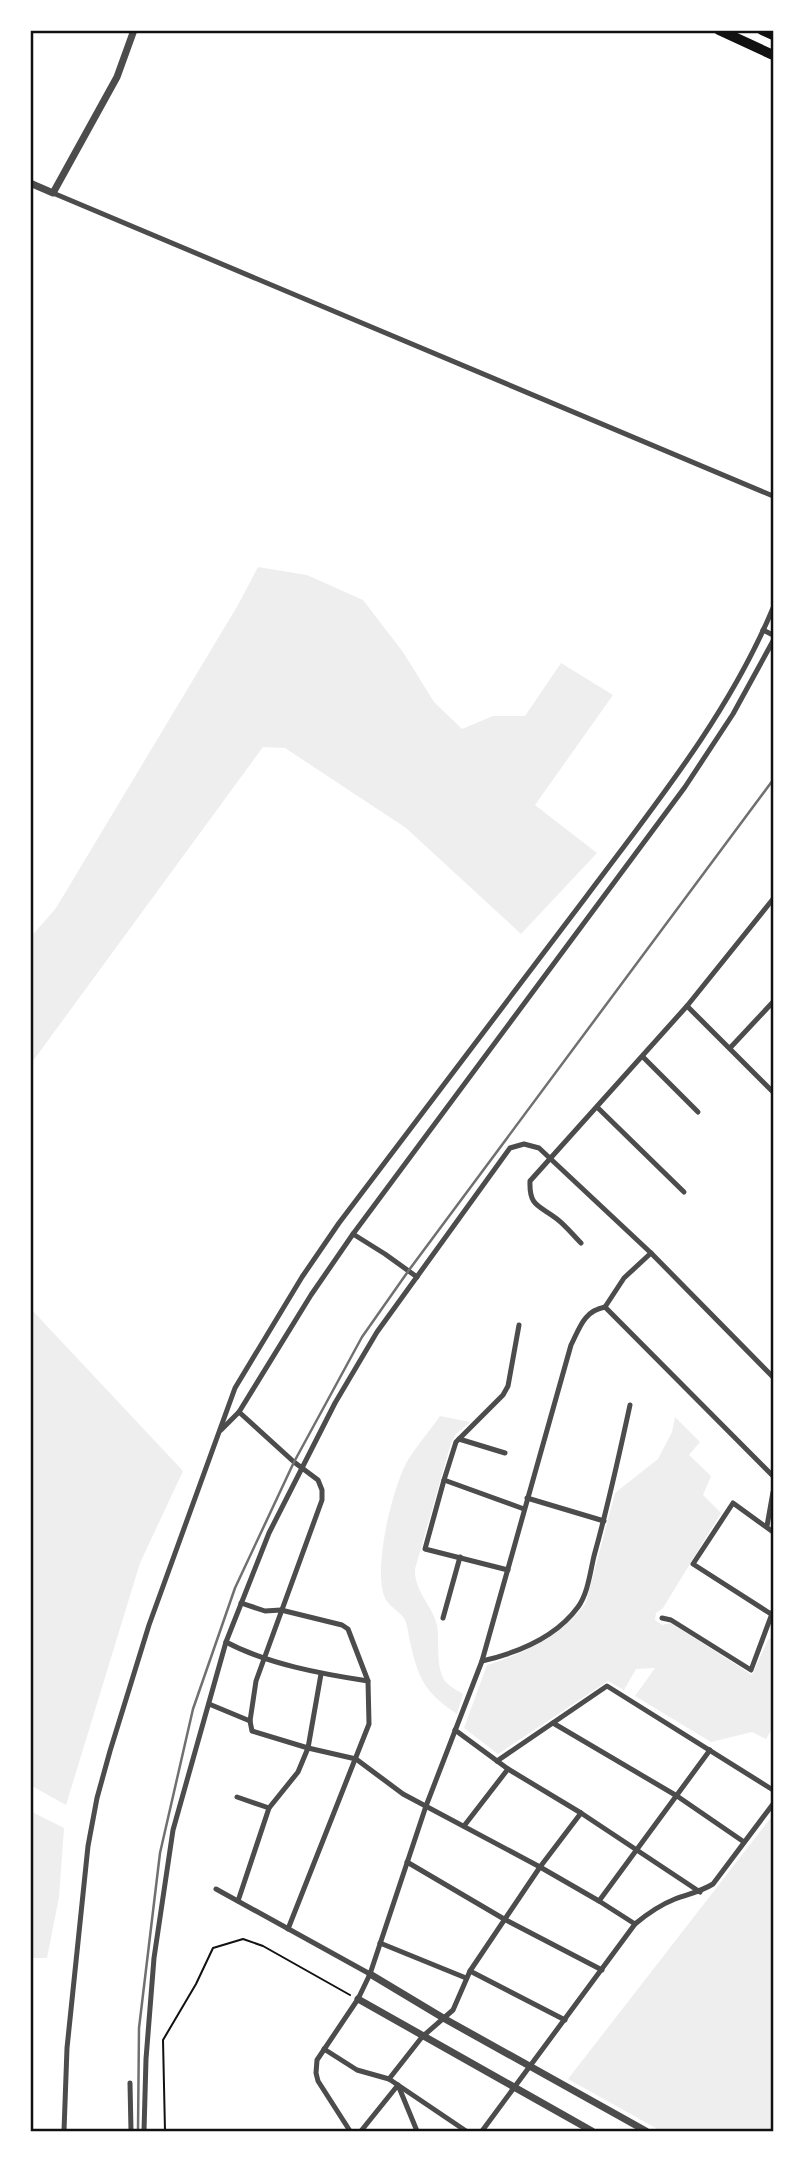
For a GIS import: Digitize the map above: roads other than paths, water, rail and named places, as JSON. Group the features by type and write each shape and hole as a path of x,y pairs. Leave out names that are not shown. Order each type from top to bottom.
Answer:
{"highway":[{"path":"719,30 773,55"},
{"path":"762,30 773,35"}],"street":[{"path":"53,193 117,77 134,30"},
{"path":"30,183 773,496"},
{"path":"64,2131 69,2022 88,1846 97,1798 149,1625 235,1388 316,1255 674,779 720,707 773,608"},
{"path":"763,630 773,635"},
{"path":"219,1432 239,1412 311,1295 353,1234 685,787 733,714 773,641"},
{"path":"720,707 733,714"},
{"path":"691,754 702,761"},
{"path":"674,779 685,787"},
{"path":"582,1243 558,1219 537,1207 529,1194 530,1181 687,1006 773,899"},
{"path":"554,939 565,947"},
{"path":"529,972 539,981"},
{"path":"730,1048 773,1002"},
{"path":"687,1006 773,1092"},
{"path":"643,1057 698,1112"},
{"path":"597,1107 684,1192"},
{"path":"144,2131 154,1958 173,1830 226,1642 269,1533 335,1403 377,1332 510,1148 524,1144 539,1148 551,1158 651,1253 773,1377"},
{"path":"353,1234 417,1277"},
{"path":"351,2131 316,2073 317,2060 358,1999 370,1974 426,1806 482,1661 571,1345 582,1322 594,1309 606,1307 624,1278 651,1253"},
{"path":"606,1307 773,1476"},
{"path":"508,1570 425,1549 456,1442 503,1395 508,1386 519,1325"},
{"path":"482,1661 517,1652 536,1642 579,1606 604,1521 631,1405"},
{"path":"239,1412 318,1480 322,1490 322,1500 256,1681 250,1727 255,1733 356,1759 389,1785 540,1867 635,1924"},
{"path":"460,1439 505,1453"},
{"path":"444,1480 524,1509"},
{"path":"767,1526 773,1492"},
{"path":"527,1498 604,1521"},
{"path":"663,1618 671,1620 751,1670 772,1613 693,1564 733,1503 773,1532"},
{"path":"443,1618 460,1557"},
{"path":"241,1602 265,1611 281,1610 348,1629 368,1681 369,1724 288,1929"},
{"path":"226,1642 246,1653 321,1674 368,1681"},
{"path":"238,1902 269,1808 298,1772 308,1748 321,1674"},
{"path":"497,1761 607,1686 773,1790"},
{"path":"209,1704 250,1721"},
{"path":"553,1723 677,1796 744,1842"},
{"path":"455,1730 508,1769 700,1892"},
{"path":"599,1901 709,1750"},
{"path":"464,1826 508,1769"},
{"path":"237,1797 269,1808"},
{"path":"482,2131 635,1924 655,1909 677,1898 700,1892 713,1884 773,1804"},
{"path":"389,2079 422,2036 453,2010 470,1971 580,1813"},
{"path":"407,1862 504,1919 602,1970"},
{"path":"216,1889 646,2131"},
{"path":"380,1943 466,1978"},
{"path":"470,1971 565,2020"},
{"path":"358,1999 592,2131"},
{"path":"324,2049 357,2070 389,2079 466,2131"},
{"path":"131,2083 131,2131"},
{"path":"360,2131 398,2085"},
{"path":"398,2085 417,2131"}],"railway":[{"path":"138,2131 139,2028 160,1853 193,1709 235,1588 294,1462 362,1337 409,1270 773,780"}]}
